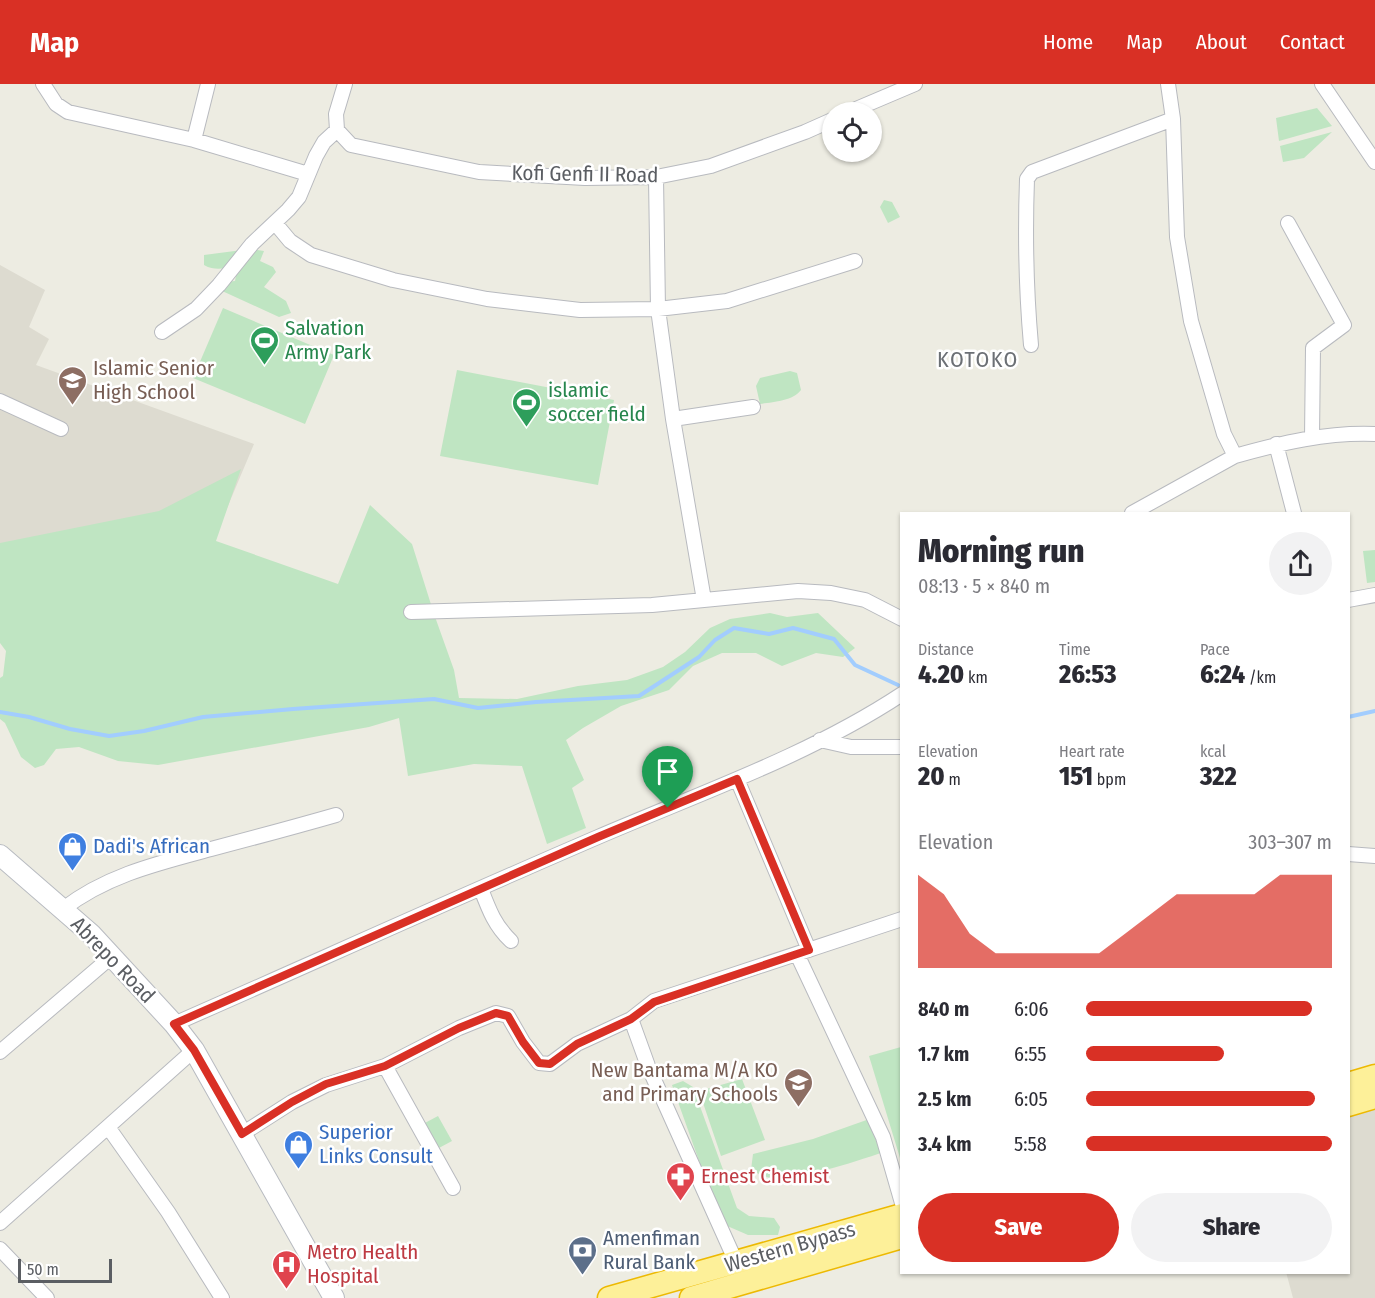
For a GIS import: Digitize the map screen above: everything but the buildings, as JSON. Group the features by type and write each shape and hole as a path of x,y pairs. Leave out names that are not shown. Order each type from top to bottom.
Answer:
{"highway":[{"path":"1350,1083 1375,1076"},
{"path":"1350,1104 1375,1097"},
{"name":"Western Bypass","path":"609,1298 900,1216"},
{"name":"Western Bypass","path":"692,1298 900,1238"}],"main road":[{"name":"Abrepo Road","path":"0,855 91,934 174,1024 194,1050 334,1298"}],"street":[{"path":"43,84 56,104 68,112 194,140 308,174"},
{"path":"194,140 208,84"},
{"path":"162,332 196,309 252,244 299,197 324,142 337,130 336,114 345,84"},
{"path":"873,102 915,84"},
{"path":"1168,84 1173,119 1177,237 1191,321 1224,434 1235,456"},
{"path":"1322,84 1375,162"},
{"path":"1031,345 1027,291 1026,178 1032,171 1173,119"},
{"name":"Kofi Genfi II Road","path":"337,130 351,145 479,171 585,178 656,177 711,166 822,124"},
{"path":"656,177 658,309 704,600"},
{"path":"275,223 290,241 311,255 393,280 487,299 580,310 658,309 727,301 855,261"},
{"path":"1288,223 1344,325 1312,348 1312,438"},
{"path":"0,401 61,429"},
{"path":"674,419 753,407"},
{"path":"1134,512 1235,456 1276,444 1312,438 1350,433 1375,434"},
{"path":"1276,444 1294,512"},
{"path":"411,612 652,604 798,591 831,592 865,600 900,618"},
{"path":"1350,600 1375,595"},
{"path":"174,1024 598,837 737,779 871,715 900,695"},
{"path":"820,740 851,747 900,747"},
{"path":"737,779 803,952 883,1137 900,1196"},
{"path":"63,909 109,880 146,866 336,816"},
{"path":"1350,854 1375,856"},
{"path":"482,889 491,916 501,932 511,941"},
{"path":"242,1134 292,1102 326,1084 385,1066 459,1028 496,1013 508,1016 539,1063 550,1064 577,1044 631,1019 654,1002 900,920"},
{"path":"0,1052 111,957"},
{"path":"631,1019 648,1066 736,1262"},
{"path":"0,1223 194,1050"},
{"path":"385,1066 453,1188"},
{"path":"108,1127 168,1212 222,1298"},
{"path":"0,1249 47,1298"}],"shaded area":[{"name":"Islamic Senior High School","path":"0,265 45,290 29,327 49,339 36,365 254,444 179,622 0,612"},
{"path":"1375,1109 1375,1298 1293,1298 1287,1274 1350,1274 1350,1116"}],"green space":[{"path":"1317,108 1332,126 1279,141 1276,118"},
{"path":"1332,132 1304,158 1283,162 1280,146"},
{"path":"884,200 892,202 900,217 888,223 880,207"},
{"path":"250,249 264,251 260,261 273,267 276,272 264,287 286,301 291,313 279,317 220,290 226,282 235,281 237,270 204,265 204,255"},
{"name":"Salvation Army Park","path":"223,308 334,355 305,424 193,378"},
{"name":"islamic soccer field","path":"457,370 614,400 598,485 440,456"},
{"path":"790,371 797,373 801,390 788,399 760,404 756,386 760,378"},
{"path":"241,469 216,541 338,584 370,505 412,544 454,670 459,698 517,699 578,686 627,680 663,667 685,652 710,628 730,619 770,613 787,617 818,613 855,648 843,657 816,653 782,666 756,653 722,653 693,666 669,690 621,706 583,728 566,740 584,780 572,788 586,828 547,844 522,766 474,764 408,776 399,718 369,727 158,765 118,761 79,747 56,749 44,765 35,768 21,757 5,723 0,719 0,678 3,676 6,651 0,643 0,543 159,511"},
{"path":"1375,550 1375,582 1367,583 1363,551"},
{"path":"900,1047 900,1158 869,1056"},
{"path":"742,1079 765,1140 721,1156 699,1091"},
{"path":"683,1081 693,1087 737,1208 749,1216 774,1218 780,1227 778,1235 748,1235 725,1225 714,1203 672,1085"},
{"path":"438,1116 452,1141 437,1149 423,1124"},
{"path":"875,1117 888,1131 892,1139 892,1149 802,1175 770,1178 751,1170 753,1154 813,1139"}],"waterway":[{"path":"0,712 109,736 144,731 203,717 293,709 434,699 478,708 639,696 699,657 715,640 734,628 769,634 793,628 834,639 855,665 898,685"},
{"path":"1350,717 1375,711"}],"place":[{"name":"Salvation Army Park","path":"264,366"},
{"name":"Islamic Senior High School","path":"72,406"},
{"name":"islamic soccer field","path":"527,428"},
{"name":"Dadi's African","path":"72,872"},
{"name":"New Bantama M/A KO and Primary Schools","path":"799,1108"},
{"name":"Superior Links Consult","path":"298,1170"},
{"name":"Ernest Chemist","path":"680,1202"},
{"name":"Amenfiman Rural Bank","path":"582,1276"},
{"name":"Metro Health Hospital","path":"286,1290"}],"district":[{"name":"KOTOKO","path":"978,359"}],"route":[{"path":"737,779 809,950 654,1002 631,1019 577,1044 550,1064 539,1063 508,1016 496,1013 459,1028 385,1066 326,1084 292,1102 242,1134 194,1050 174,1024 598,837 668,808 737,779"}]}
